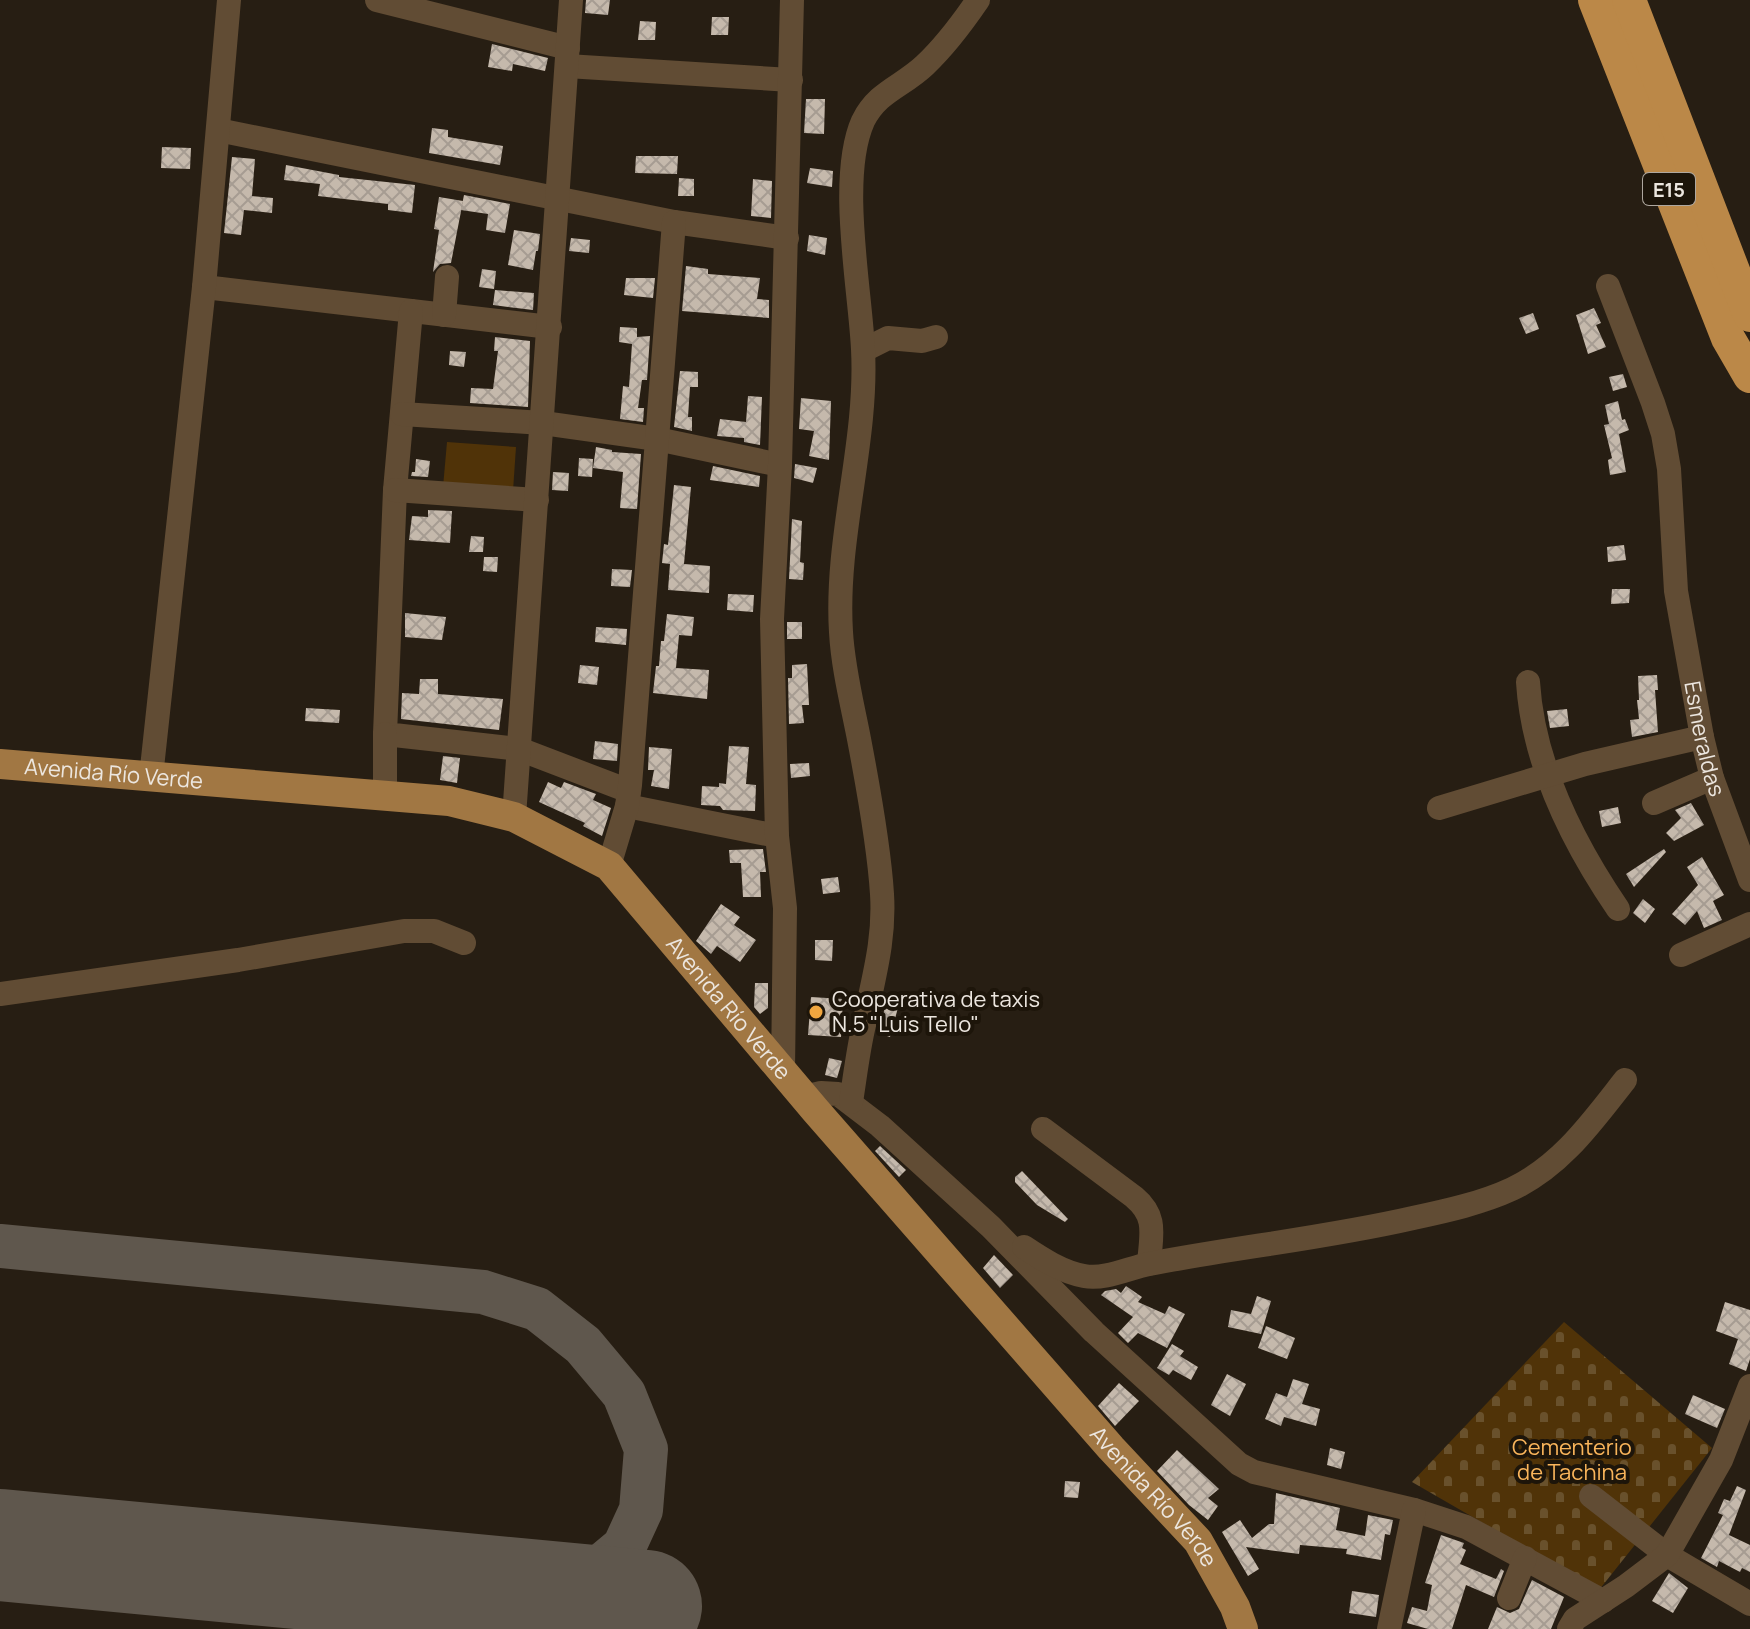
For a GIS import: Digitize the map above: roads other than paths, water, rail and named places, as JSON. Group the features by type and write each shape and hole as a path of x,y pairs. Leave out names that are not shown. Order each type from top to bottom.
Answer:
{"highway":[{"name":"E15","path":"1595,0 1728,338 1750,376"},
{"name":"E15","path":"1629,0 1750,315"}],"main road":[{"name":"Avenida Río Verde","path":"0,764 449,801 514,817 609,866 804,1097 1111,1448 1198,1541 1235,1607 1243,1629"}],"street":[{"path":"151,777 204,287 229,0"},
{"path":"377,0 568,57 791,80"},
{"path":"514,817 571,0"},
{"path":"783,1071 785,908 777,836 772,619 780,465 792,0"},
{"path":"851,1102 863,1027 882,944 882,893 841,631 842,580 864,350 856,277 852,180 854,153 861,129 880,96 925,65 980,1"},
{"path":"218,130 674,222 787,238"},
{"path":"609,866 628,798 674,222"},
{"path":"444,315 447,277"},
{"name":"Esmeraldas","path":"1608,286 1663,434 1669,469 1676,591 1702,737 1712,778 1750,880"},
{"path":"204,287 550,327"},
{"path":"385,796 395,490 411,311"},
{"path":"864,350 888,338 922,341 936,337"},
{"path":"402,414 543,423 657,439 780,465"},
{"path":"395,490 537,500"},
{"path":"1528,682 1530,716 1549,775 1575,837 1618,909"},
{"path":"385,734 519,749 628,798 777,836"},
{"path":"1439,808 1549,775 1702,737"},
{"path":"1654,803 1712,778"},
{"path":"1681,955 1750,924"},
{"path":"0,994 238,960 404,931 434,931 464,943"},
{"path":"991,1227 1050,1264 1084,1276 1356,1231 1448,1211 1512,1189 1542,1171 1574,1144 1625,1080"},
{"path":"804,1097 830,1093 851,1102 991,1227 1094,1332 1239,1464 1254,1472 1414,1510 1466,1527 1603,1601"},
{"path":"1043,1129 1141,1202 1152,1219 1149,1264"},
{"path":"1569,1629 1575,1619 1667,1555 1721,1460 1750,1386"},
{"path":"1591,1496 1667,1555 1750,1604"},
{"path":"1389,1629 1414,1510"},
{"path":"1509,1598 1525,1558"}],"place":[{"name":"Cooperativa de taxis N.5 \"Luis Tello\"","path":"816,1012"}],"park label":[{"name":"Cementerio de Tachina","path":"1572,1460"}]}
